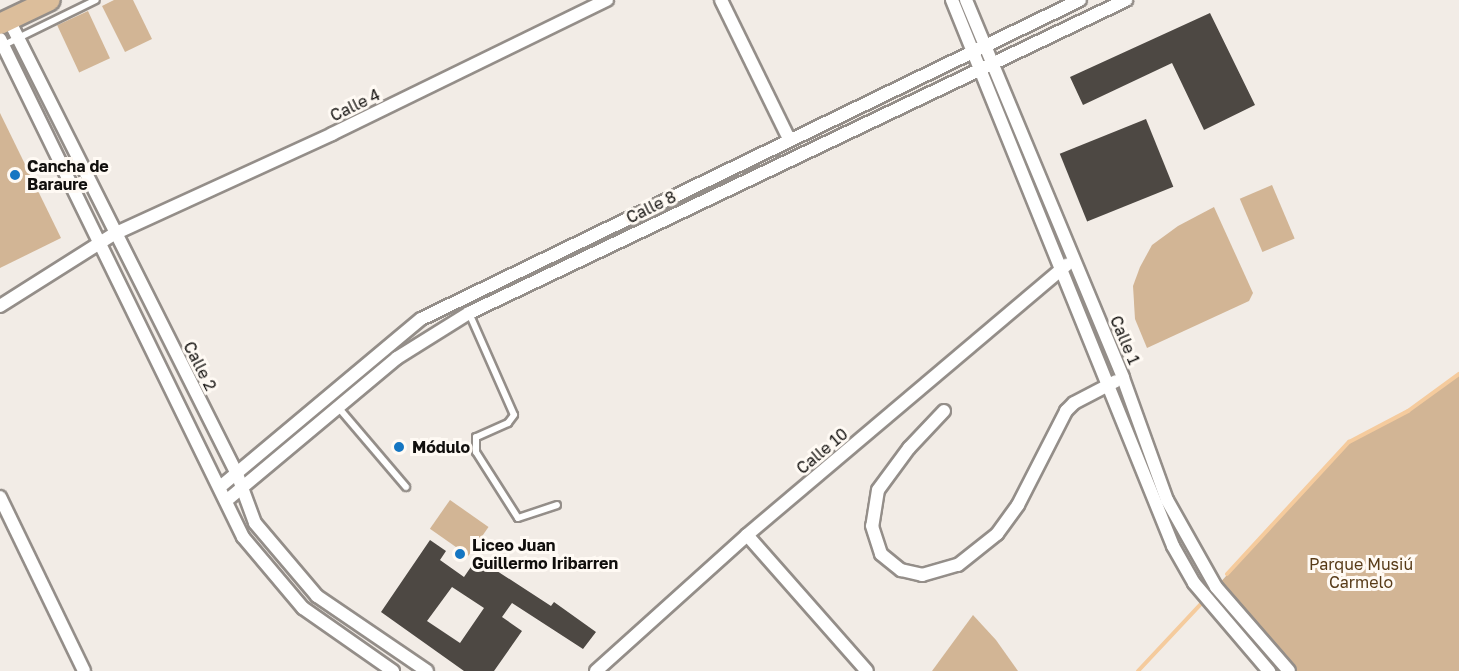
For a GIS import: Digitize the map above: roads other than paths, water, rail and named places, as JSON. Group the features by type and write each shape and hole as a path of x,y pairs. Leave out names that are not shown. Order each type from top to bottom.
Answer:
{"main road":[{"path":"4,22 50,0"}],"street":[{"name":"Calle 4","path":"0,306 114,234 332,134 607,0"},
{"path":"721,0 789,139"},
{"name":"Calle 1","path":"952,0 975,51 1173,546 1194,583 1269,671"},
{"name":"Calle 1","path":"966,0 995,63 1123,378 1167,500 1194,554 1216,587 1289,671"},
{"name":"Calle 8","path":"220,487 422,319 789,139 1080,0"},
{"name":"Calle 8","path":"226,501 397,358 469,313 1126,0"},
{"name":"Calle 2","path":"4,22 16,38 237,474 255,523 316,596 427,671"},
{"path":"2,42 98,244 243,537 303,608 393,671"},
{"name":"Calle 10","path":"596,671 747,535 1062,267 1074,262"},
{"path":"945,411 909,448 878,490 872,526 881,554 901,570 922,575 958,565 997,534 1018,505 1066,411 1074,402 1123,378"},
{"path":"0,497 84,671"},
{"path":"747,535 867,671"}],"lane":[{"path":"2,42 16,38 96,0"},
{"path":"469,313 514,415 508,423 476,437 476,452 518,518 557,506"},
{"path":"338,406 406,487"}],"waterway":[{"path":"1227,574 1349,442 1408,411 1459,374"},
{"path":"1138,671 1201,604"}],"place":[{"name":"Cancha de Baraure","path":"15,175"},
{"name":"Módulo","path":"399,447"},
{"name":"Liceo Juan Guillermo Iribarren","path":"460,554"}],"park label":[{"name":"Parque Musiú Carmelo","path":"1361,573"}]}
